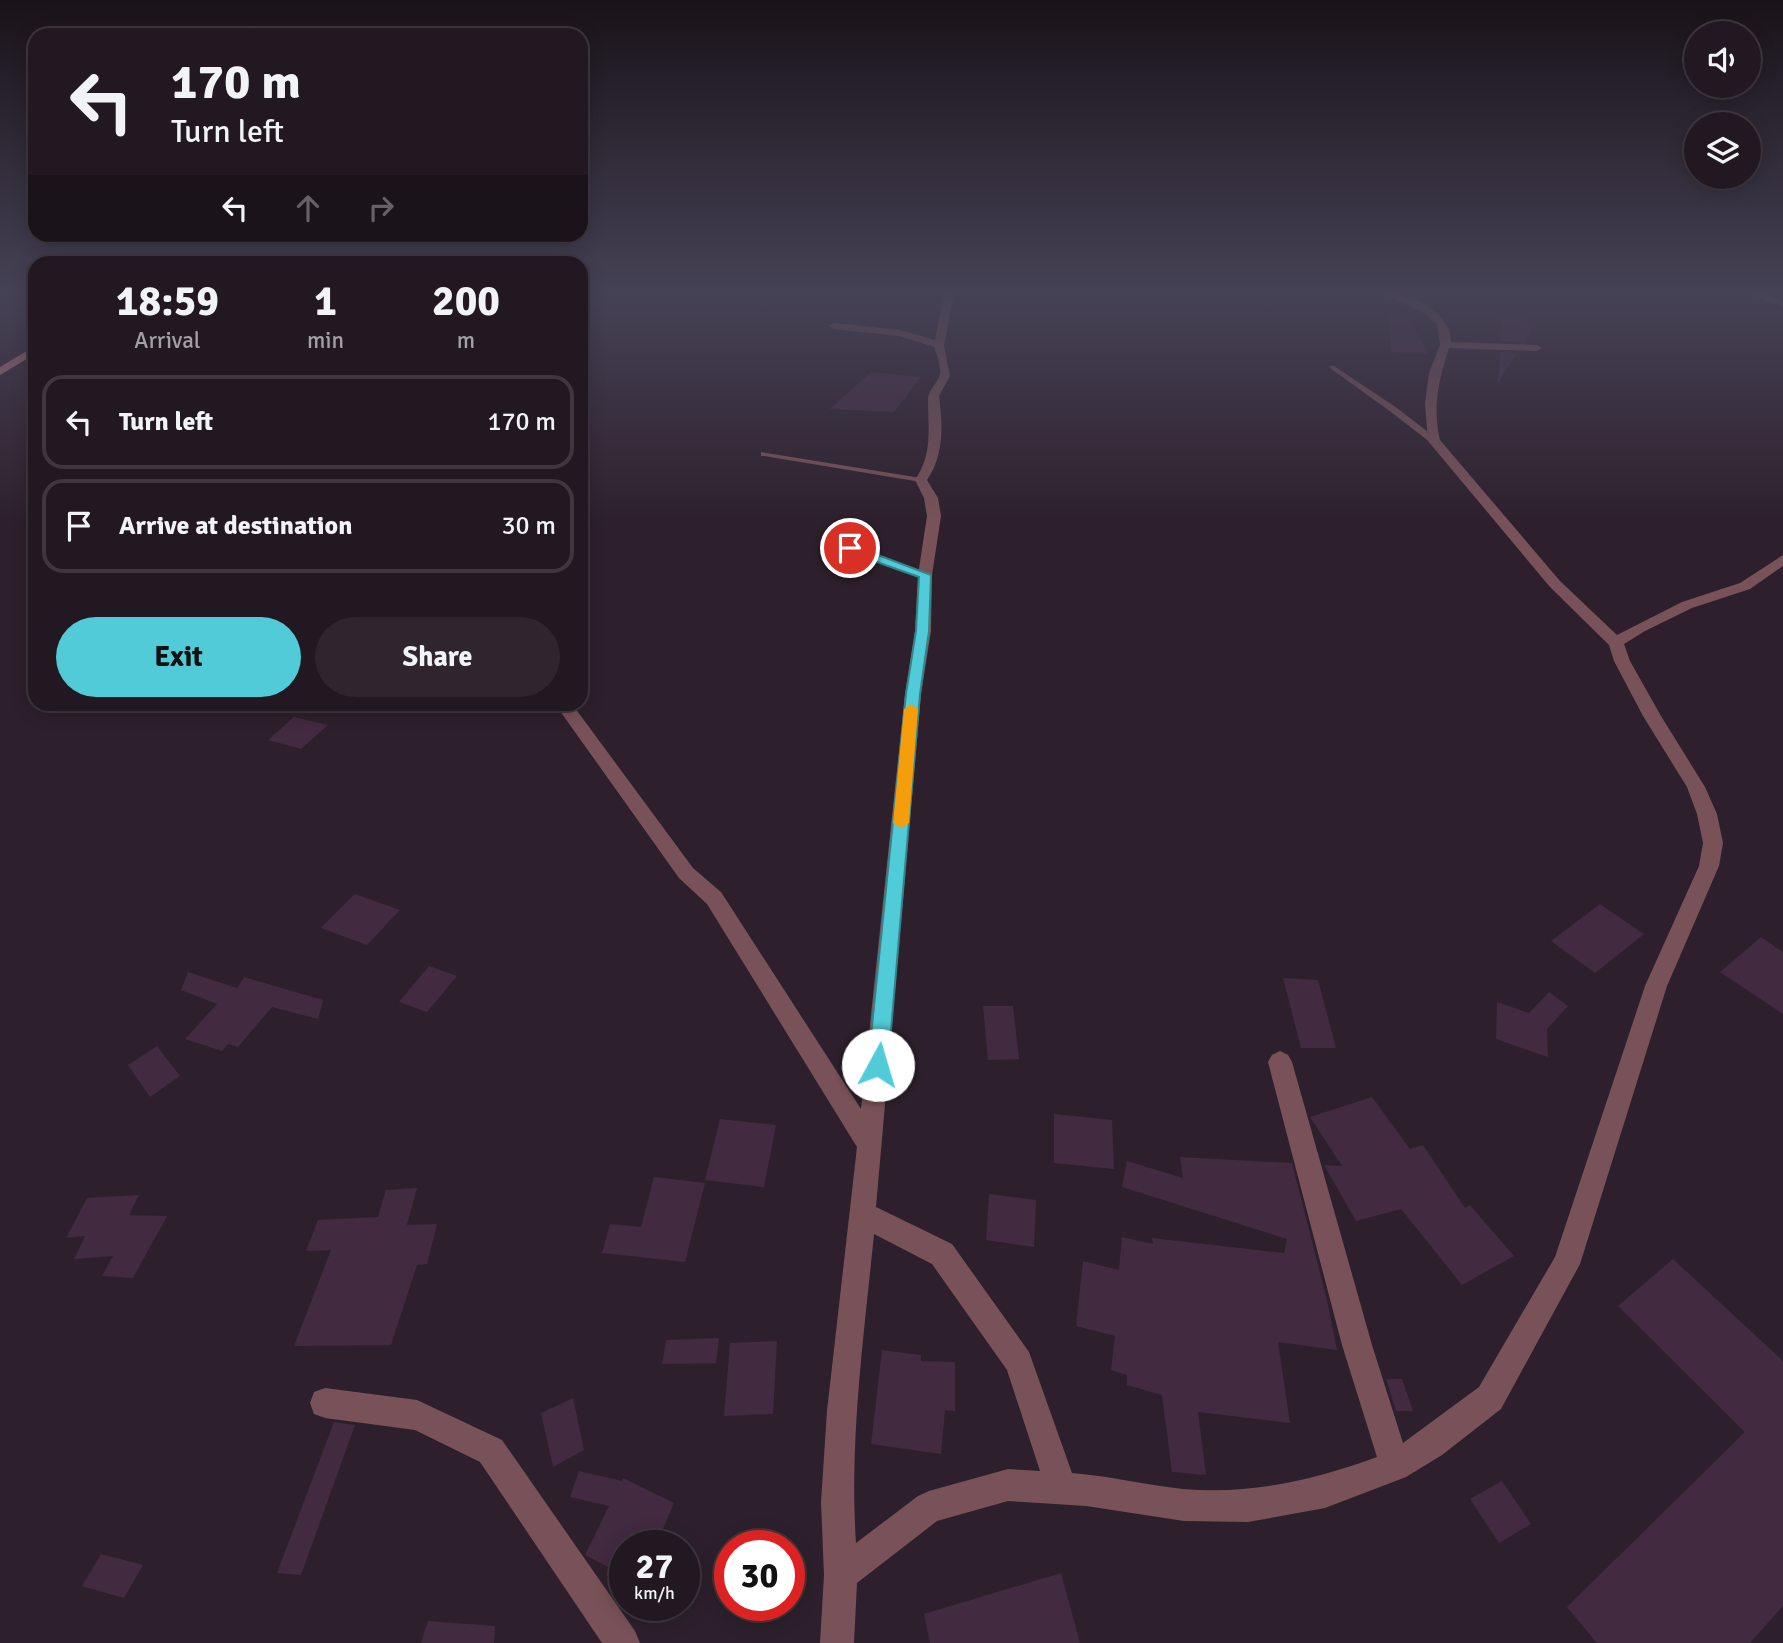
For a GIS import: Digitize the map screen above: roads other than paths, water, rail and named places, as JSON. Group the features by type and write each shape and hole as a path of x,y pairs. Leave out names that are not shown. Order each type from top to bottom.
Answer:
{"street":[{"path":"837,1643 841,1575 837,1502 842,1411 916,659 923,631 925,575 933,516 931,498 921,480 934,456 936,415 933,396 943,380 944,371"},
{"path":"841,1575 929,1507 1008,1485 1062,1489 1184,1505 1248,1506 1325,1492 1395,1466 1431,1444 1490,1398 1566,1264 1656,986 1709,866 1713,843 1707,814 1696,787 1652,716 1622,661 1616,643 1555,584 1434,441 1431,428 1433,378 1436,371"},
{"path":"1616,643 1639,628 1687,606 1745,586 1783,559"},
{"path":"569,711 686,873 714,898 869,1144"},
{"path":"1280,1062 1357,1345 1395,1466"},
{"path":"862,1214 942,1254 1019,1362 1062,1489"},
{"path":"324,1403 417,1415 491,1451 623,1643"}],"lane":[{"path":"1337,371 1434,441"},
{"path":"764,454 921,480"},
{"path":"825,541 925,575"}]}
